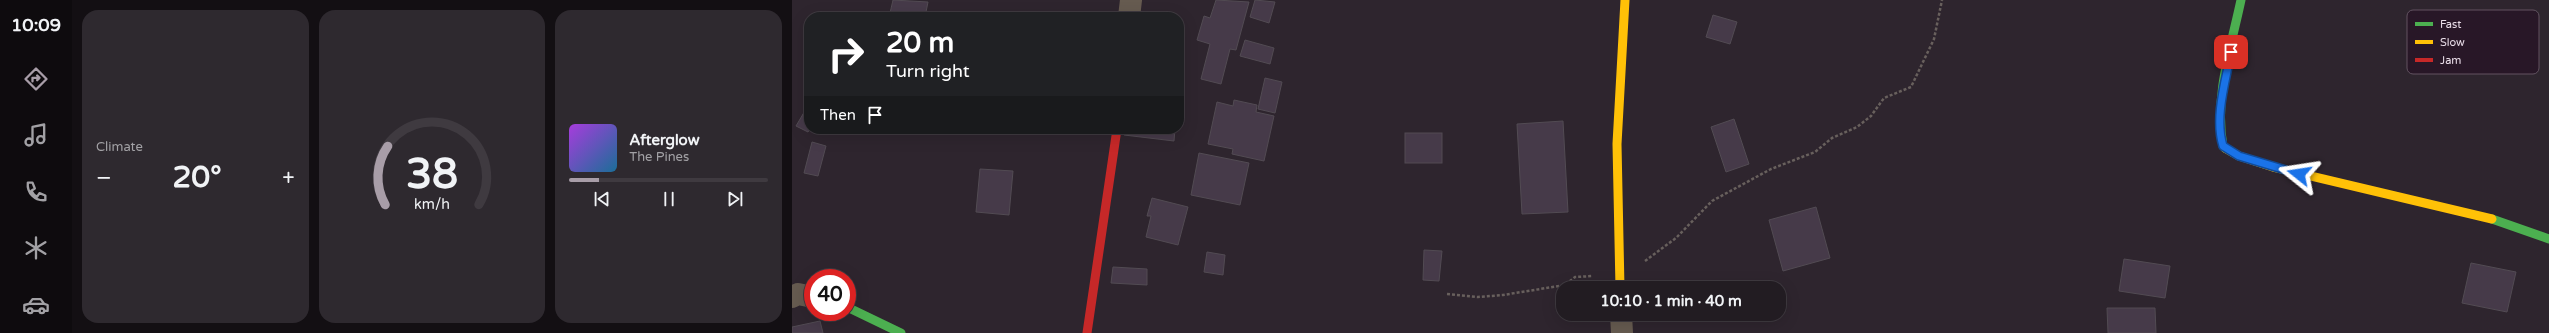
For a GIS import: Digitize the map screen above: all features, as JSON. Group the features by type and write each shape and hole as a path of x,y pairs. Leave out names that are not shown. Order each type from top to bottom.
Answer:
{"street":[{"path":"1130,12 1131,0"},
{"path":"1620,281 1617,192 1620,55 1625,0"},
{"path":"2241,0 2223,99 2220,132 2223,146 2239,156 2273,167 2479,215 2549,239"},
{"path":"1087,333 1116,134"},
{"path":"792,297 798,294 804,295"},
{"path":"856,311 901,333"},
{"path":"1621,321 1622,333"}],"path":[{"path":"1446,294 1478,297 1503,295 1565,285 1575,277 1619,274 1646,260 1676,238 1712,202 1771,169 1815,152 1832,138 1857,127 1866,120 1884,98 1910,87 1934,39 1942,0"}],"building":[{"path":"893,0 928,2 926,12 890,12"},
{"path":"1216,0 1249,2 1236,50 1230,49 1221,84 1201,79 1210,44 1197,40 1204,16 1210,18"},
{"path":"1255,0 1275,2 1269,23 1250,17"},
{"path":"1713,15 1737,22 1730,44 1706,37"},
{"path":"1245,40 1274,48 1270,64 1240,56"},
{"path":"1265,78 1282,82 1275,113 1258,109"},
{"path":"1234,100 1257,105 1256,112 1274,116 1264,161 1232,154 1233,149 1208,144 1217,102 1233,106"},
{"path":"804,112 804,130 796,126"},
{"path":"1734,119 1749,164 1726,172 1711,127"},
{"path":"1563,121 1568,212 1522,214 1517,124"},
{"path":"1405,133 1442,133 1442,163 1405,163"},
{"path":"1124,134 1175,134 1174,141"},
{"path":"812,142 826,146 818,176 804,173"},
{"path":"1199,153 1249,163 1240,205 1191,195"},
{"path":"980,169 1013,171 1009,215 976,212"},
{"path":"1152,198 1188,207 1178,245 1146,237 1151,216 1147,216"},
{"path":"1816,207 1830,258 1783,271 1769,220"},
{"path":"1424,250 1442,251 1439,281 1423,280"},
{"path":"1207,252 1225,255 1223,275 1204,272"},
{"path":"2124,259 2170,266 2165,298 2119,291"},
{"path":"2471,263 2516,272 2507,312 2462,303"},
{"path":"1113,267 1147,269 1147,285 1111,283"},
{"path":"2107,308 2155,308 2156,333 2108,333"},
{"path":"820,321 823,333 792,333 792,327"}],"traffic: fast":[{"path":"2225,148 2223,146 2221,128 2222,91 2241,0"},
{"path":"2492,219 2549,239"},
{"path":"856,311 901,333"}],"traffic: slow":[{"path":"1620,281 1617,144 1625,0"},
{"path":"2225,148 2239,156 2273,167 2492,219"}],"traffic: jam":[{"path":"1087,333 1116,134"}],"route":[{"path":"2231,52 2223,99 2220,132 2223,146 2239,156 2299,174"}]}
